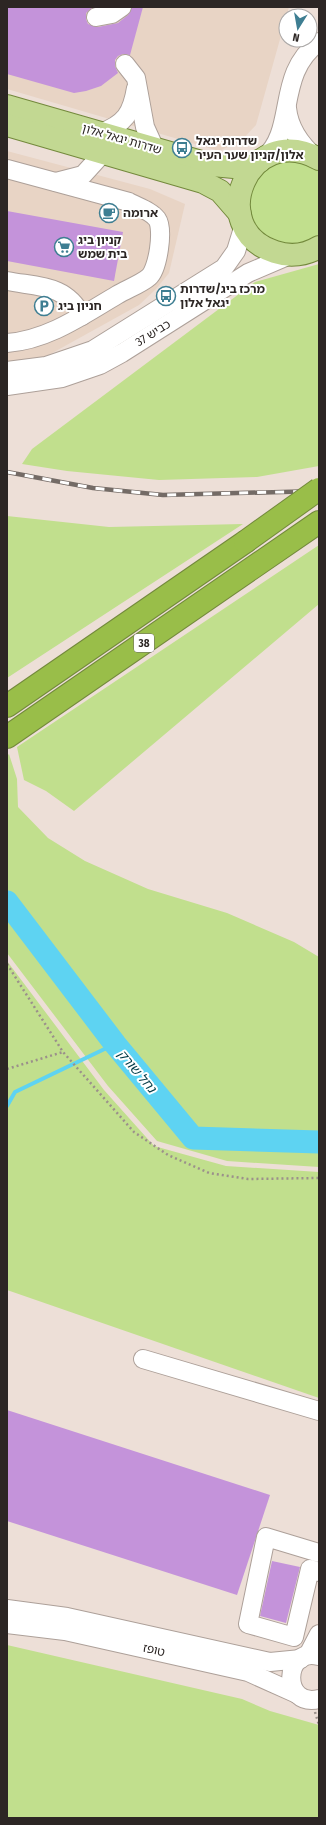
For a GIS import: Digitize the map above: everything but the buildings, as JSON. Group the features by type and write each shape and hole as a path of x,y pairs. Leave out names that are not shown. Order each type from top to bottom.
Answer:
{"highway":[{"name":"38","path":"7,706 245,542 319,489"},
{"name":"38","path":"7,737 319,522"}],"main road":[{"name":"שדרות יגאל אלון","path":"7,106 98,151 155,148 225,167 245,166 275,153 290,151 306,153 318,158"},
{"name":"שדרות יגאל אלון","path":"7,125 213,186 224,194 242,219 253,238 262,246 273,252 290,255"},
{"path":"242,219 239,198 242,183 250,170 262,159"},
{"path":"290,255 305,253 319,246"}],"street":[{"path":"96,17 112,14 122,7"},
{"path":"262,159 277,142 291,81 301,61 319,42"},
{"path":"126,64 136,78 145,127 155,148"},
{"path":"55,182 83,175 113,129 134,106 137,83"},
{"path":"286,104 288,117 295,134 306,148 318,158"},
{"path":"98,151 89,181 94,189 108,197"},
{"path":"7,169 129,202 147,211 157,219 161,227 157,261 150,277 82,316 46,333 28,340 7,344"},
{"name":"כביש 37","path":"7,371 46,366 69,360 110,342 224,268 236,251 242,219"},
{"name":"כביש 37","path":"7,386 62,378 100,365 122,353 248,273 290,255"},
{"path":"7,280 54,289 72,300 82,316"},
{"path":"143,1359 319,1411"},
{"path":"319,1553 266,1537 248,1624 294,1636 310,1569 319,1572"},
{"name":"טופז","path":"7,1609 68,1617 270,1662 309,1657"},
{"name":"טופז","path":"7,1624 73,1632 248,1672 303,1698 319,1699"},
{"path":"297,1694 291,1682 290,1675 292,1669 309,1657 319,1634"}],"path":[{"path":"7,964 62,1052 134,1132 179,1161 209,1173 248,1179 319,1178"},
{"path":"7,1069 62,1052"}],"shaded area":[{"path":"7,7 289,7 278,8 278,46 256,125 241,141 219,151 7,89"},
{"path":"7,151 150,189 185,204 169,273 156,289 139,305 36,362 7,369"}],"green space":[{"path":"285,160 313,166 319,172 319,234 313,239 299,245 285,245 262,236 249,215 249,190 262,169"},
{"path":"319,264 319,466 257,477 159,480 67,471 22,464 32,449 255,282"},
{"path":"7,516 109,527 243,524 7,678"},
{"path":"319,545 319,604 74,811 46,791 24,780 17,747"},
{"path":"9,754 17,779 18,807 48,838 85,861 148,889 227,913 294,942 319,957 319,1167 227,1161 157,1141 108,1086 7,953 7,756"},
{"path":"7,961 104,1090 154,1146 226,1166 319,1172 319,1398 7,1290"},
{"path":"7,1645 242,1699 270,1711 319,1725 319,1818 7,1818"}],"waterway":[{"name":"נחל שורק","path":"7,902 115,1044 193,1138 319,1142"},
{"path":"7,1106 15,1092 115,1044"}],"railway":[{"path":"7,472 93,488 163,495 319,491"}],"place":[{"name":"שדרות יגאל אלון/קניון שער העיר","path":"182,148"},
{"name":"ארומה","path":"109,213"},
{"name":"קניון ביג בית שמש","path":"64,247"},
{"name":"מרכז ביג/שדרות יגאל אלון","path":"166,296"},
{"name":"חניון ביג","path":"44,306"}]}
